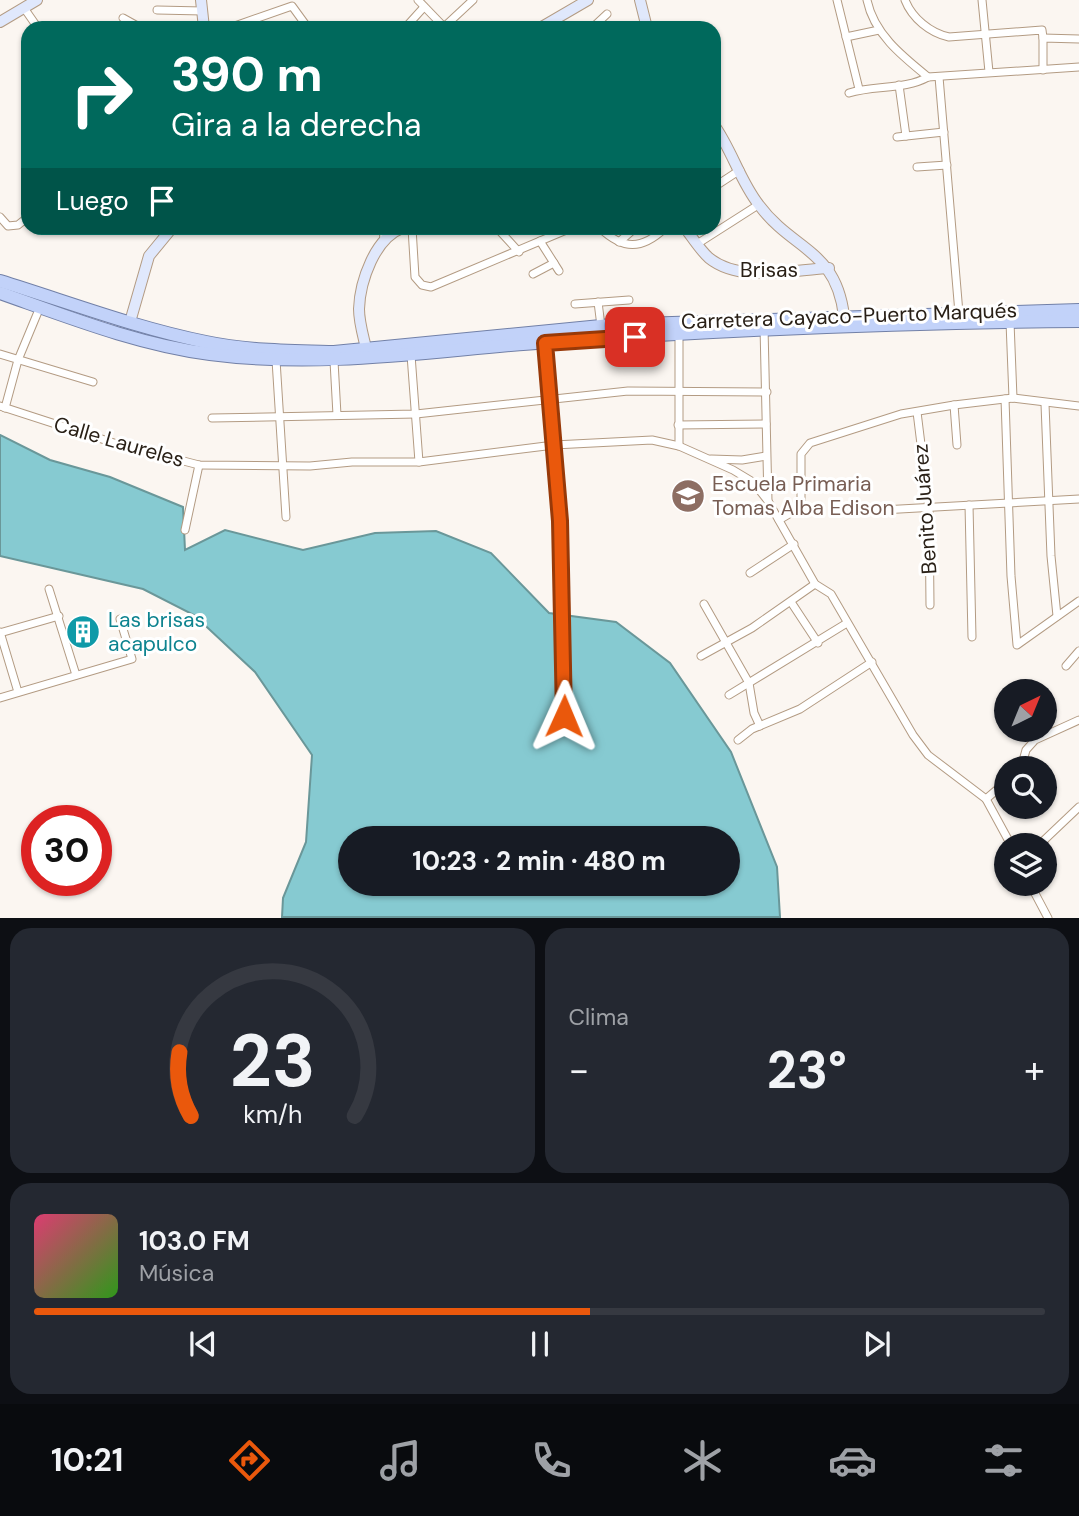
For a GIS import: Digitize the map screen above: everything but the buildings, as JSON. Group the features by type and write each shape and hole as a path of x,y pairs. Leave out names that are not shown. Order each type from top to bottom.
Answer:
{"main road":[{"name":"Carretera Cayaco-Puerto Marqués","path":"0,281 176,335 208,343 279,351 334,352 608,330 1079,321"},
{"path":"0,291 145,334 176,335"},
{"name":"Carretera Cayaco-Puerto Marqués","path":"42,304 153,342 209,354 276,360 334,361 545,343 608,330 680,334 844,316 1079,310"}],"street":[{"path":"0,22 37,0"},
{"path":"418,0 437,21"},
{"path":"451,21 473,0"},
{"path":"552,21 588,0"},
{"path":"640,0 645,21"},
{"path":"837,0 859,89"},
{"path":"867,0 879,30 891,45 928,77"},
{"path":"905,0 912,12 935,34 949,37 1042,30 1043,70"},
{"path":"982,0 989,72"},
{"path":"157,10 202,6"},
{"path":"249,21 292,6 303,21"},
{"path":"411,21 424,7"},
{"path":"24,8 33,21"},
{"path":"600,21 607,15"},
{"path":"123,18 128,21"},
{"path":"846,37 879,30"},
{"path":"1043,38 1079,39"},
{"path":"849,93 928,77 1079,67"},
{"path":"939,77 959,313"},
{"path":"899,85 906,136"},
{"path":"897,136 944,132"},
{"path":"721,137 758,205 772,221 829,268 841,294 844,316"},
{"path":"917,167 947,165"},
{"path":"721,182 740,170"},
{"path":"721,229 758,205"},
{"path":"0,217 8,226 21,223"},
{"path":"130,322 149,256 166,235"},
{"path":"366,348 360,319 360,298 383,235"},
{"path":"412,235 415,277 422,285 431,287 554,235"},
{"path":"503,235 519,252"},
{"path":"610,235 632,247 644,244 656,235"},
{"path":"619,242 627,235"},
{"name":"Brisas","path":"690,235 715,262 740,273 829,268"},
{"path":"697,244 711,235"},
{"path":"540,241 559,271"},
{"path":"533,274 554,264"},
{"path":"575,304 629,300"},
{"path":"598,302 608,330"},
{"path":"3,407 18,359 42,304"},
{"path":"1010,322 1010,576 1017,645 1079,601"},
{"path":"764,325 768,501 815,584 831,594 872,662 892,702 928,755 986,799 1004,833"},
{"path":"679,446 680,334"},
{"path":"545,343 560,534 564,716"},
{"path":"0,354 93,382"},
{"path":"411,355 419,462"},
{"path":"276,360 286,517"},
{"path":"334,361 337,415"},
{"path":"212,418 416,414 550,398 679,390 767,392"},
{"path":"779,520 801,507 803,450 810,443 917,412 954,405 1009,398 1079,406"},
{"path":"1045,404 1048,502 1057,615"},
{"path":"954,405 957,445"},
{"name":"Calle Laureles","path":"3,407 114,443 199,465 419,462 554,445 652,440 679,446 752,482 768,501"},
{"name":"Benito Juárez","path":"917,412 929,509 930,605"},
{"path":"678,425 766,425"},
{"path":"707,459 742,460 766,456"},
{"path":"185,530 199,465"},
{"path":"882,510 1079,499"},
{"path":"969,505 972,637"},
{"path":"750,573 794,544"},
{"path":"701,656 791,603 815,584"},
{"path":"49,589 76,675"},
{"path":"791,603 818,643"},
{"path":"704,604 749,683 754,713 760,726"},
{"path":"18,692 0,633 59,616"},
{"path":"0,698 132,659 120,619"},
{"path":"729,695 847,623"},
{"path":"1066,666 1079,651"},
{"path":"738,740 760,726 800,709 872,662"},
{"path":"1024,756 1035,740 1079,720"},
{"path":"986,799 994,792"},
{"path":"1052,833 1079,807"},
{"path":"1036,896 1048,918"}],"water":[{"path":"0,435 50,460 110,477 183,507 185,550 225,530 303,550 375,533 436,531 491,553 549,613 616,622 670,663 731,752 777,867 780,917 282,917 283,898 306,842 312,755 255,672 194,615 143,589 0,556"}],"place":[{"name":"Escuela Primaria Tomas Alba Edison","path":"688,496"},
{"name":"Las brisas acapulco","path":"83,632"}],"route":[{"path":"564,716 560,521 545,343 635,337"}]}
